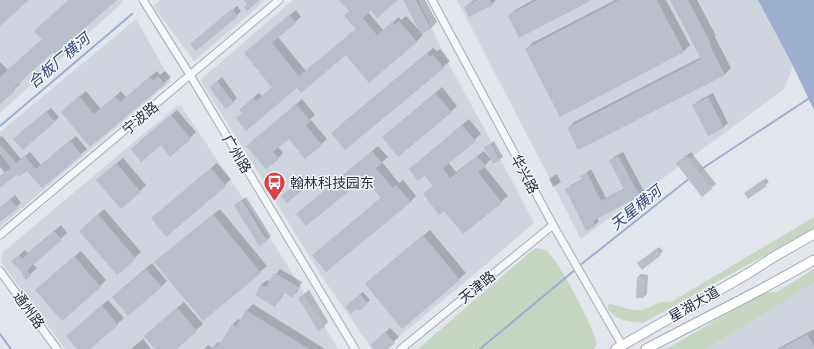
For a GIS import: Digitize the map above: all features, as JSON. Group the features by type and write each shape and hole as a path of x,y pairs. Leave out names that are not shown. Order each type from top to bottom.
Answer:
{"main road":[{"name":"星湖大道","path":"619,347 814,234"},
{"name":"星湖大道","path":"646,349 814,260"}],"street":[{"name":"广州路","path":"143,0 190,75 355,349"},
{"name":"宁波路","path":"0,235 279,0"},
{"name":"华兴路","path":"432,0 619,347"},
{"name":"天津路","path":"401,349 553,225"},
{"name":"通州路","path":"0,271 57,349"}],"shaded area":[{"path":"0,0 122,0 123,2 0,113"},
{"path":"161,0 266,0 194,61 153,6"},
{"path":"293,0 418,0 451,68 534,223 384,349 372,349 322,277 200,80"},
{"path":"457,0 758,0 793,66 784,89 581,239"},
{"path":"136,19 171,81 0,227 0,132"},
{"path":"177,106 181,106 283,258 338,349 65,349 1,262 3,252"},
{"path":"814,283 814,349 707,349"}],"green space":[{"path":"814,217 814,228 643,323 622,320 613,315 607,307 609,304 632,310 640,310 659,303 667,301 671,302"},
{"path":"535,248 547,251 560,268 583,310 594,335 597,344 594,349 418,349"},
{"path":"814,269 814,283 707,349 666,349 765,292 777,292"}],"water":[{"path":"758,0 814,0 814,110 793,66"}],"building":[{"path":"0,0 29,0 0,26"},
{"path":"68,0 117,0 55,54 53,52 13,89 15,91 0,104 0,77 42,39 34,31"},
{"path":"244,0 260,0 247,11 244,7 247,4"},
{"path":"339,0 398,0 377,18 371,10 363,18 377,35 392,22 395,25 399,21 417,42 369,83 346,55 301,93 297,88 246,131 236,118 242,113 239,110 253,98 256,101 272,88 244,53 289,15 296,23 272,43 299,76 356,29 344,16 349,11"},
{"path":"403,0 416,0 431,29 421,34"},
{"path":"477,0 490,0 493,5 469,17 464,7"},
{"path":"537,0 592,0 519,38 508,15"},
{"path":"619,0 657,0 684,52 560,117 525,49"},
{"path":"670,0 688,0 711,43 709,43 725,75 578,150 567,128 701,59"},
{"path":"232,9 238,16 196,51 190,44"},
{"path":"427,53 430,57 433,55 444,68 345,150 331,133"},
{"path":"158,76 165,84 90,147 61,112 79,96 94,114 115,96 120,102 150,77 153,80"},
{"path":"217,81 234,103 226,109 209,87"},
{"path":"435,93 452,112 398,157 382,137"},
{"path":"708,97 724,128 708,136 692,105"},
{"path":"296,104 311,121 306,125 322,145 305,159 289,139 273,152 279,159 266,169 246,146"},
{"path":"46,111 55,122 23,150 13,139"},
{"path":"171,115 191,139 170,157 161,145 141,162 131,149"},
{"path":"462,125 476,141 443,168 450,178 477,156 486,166 478,172 502,203 463,234 444,211 439,215 423,194 433,186 425,176 418,181 409,169"},
{"path":"70,140 82,155 42,188 27,171 19,177 17,175 0,188 0,176 11,168 0,155 0,144 16,163 25,156 36,169"},
{"path":"491,144 500,160 493,164 484,147"},
{"path":"372,151 382,163 376,168 393,188 396,185 411,202 326,272 312,255 381,198 365,178 306,226 296,214"},
{"path":"686,155 712,189 702,197 676,163"},
{"path":"618,156 640,196 593,221 596,226 586,231 565,189 583,180 580,176 587,173 601,201 624,189 609,160"},
{"path":"116,163 141,192 121,209 96,180"},
{"path":"211,168 226,186 166,237 151,218"},
{"path":"303,178 309,185 287,203 281,196"},
{"path":"763,180 767,186 748,199 744,193"},
{"path":"10,199 18,208 0,222 0,207"},
{"path":"242,200 267,241 259,246 234,205"},
{"path":"98,214 136,259 117,275 79,231"},
{"path":"213,214 261,273 203,321 154,262"},
{"path":"54,231 62,240 27,270 31,275 26,280 22,275 23,274 11,261 19,255 22,259"},
{"path":"423,235 460,280 402,329 365,284"},
{"path":"656,249 661,255 642,270 637,263"},
{"path":"74,256 101,287 62,321 35,290"},
{"path":"146,269 162,287 128,316 112,297"},
{"path":"274,273 299,287 292,298 284,292 275,307 255,295 261,284 266,287"},
{"path":"637,277 645,277 644,298 636,298"},
{"path":"304,294 325,327 318,331 298,298"},
{"path":"360,294 368,304 359,311 357,309 351,314 345,307"},
{"path":"102,305 118,325 90,349 77,349 66,336"},
{"path":"177,307 197,331 177,349 155,349 144,336"},
{"path":"246,310 309,349 212,349 222,341 232,324 236,327"},
{"path":"385,332 395,343 388,349 374,349 370,345"},
{"path":"807,334 814,346 814,349 780,349"}],"waterway":[{"name":"合板厂横河","path":"0,126 132,14"},
{"name":"天星横河","path":"697,173 814,95"},
{"name":"天星横河","path":"579,266 690,178"},
{"name":"天星横河","path":"480,349 576,269"},
{"path":"0,334 11,349"}],"place":[{"name":"翰林科技园东","path":"275,202"}]}
